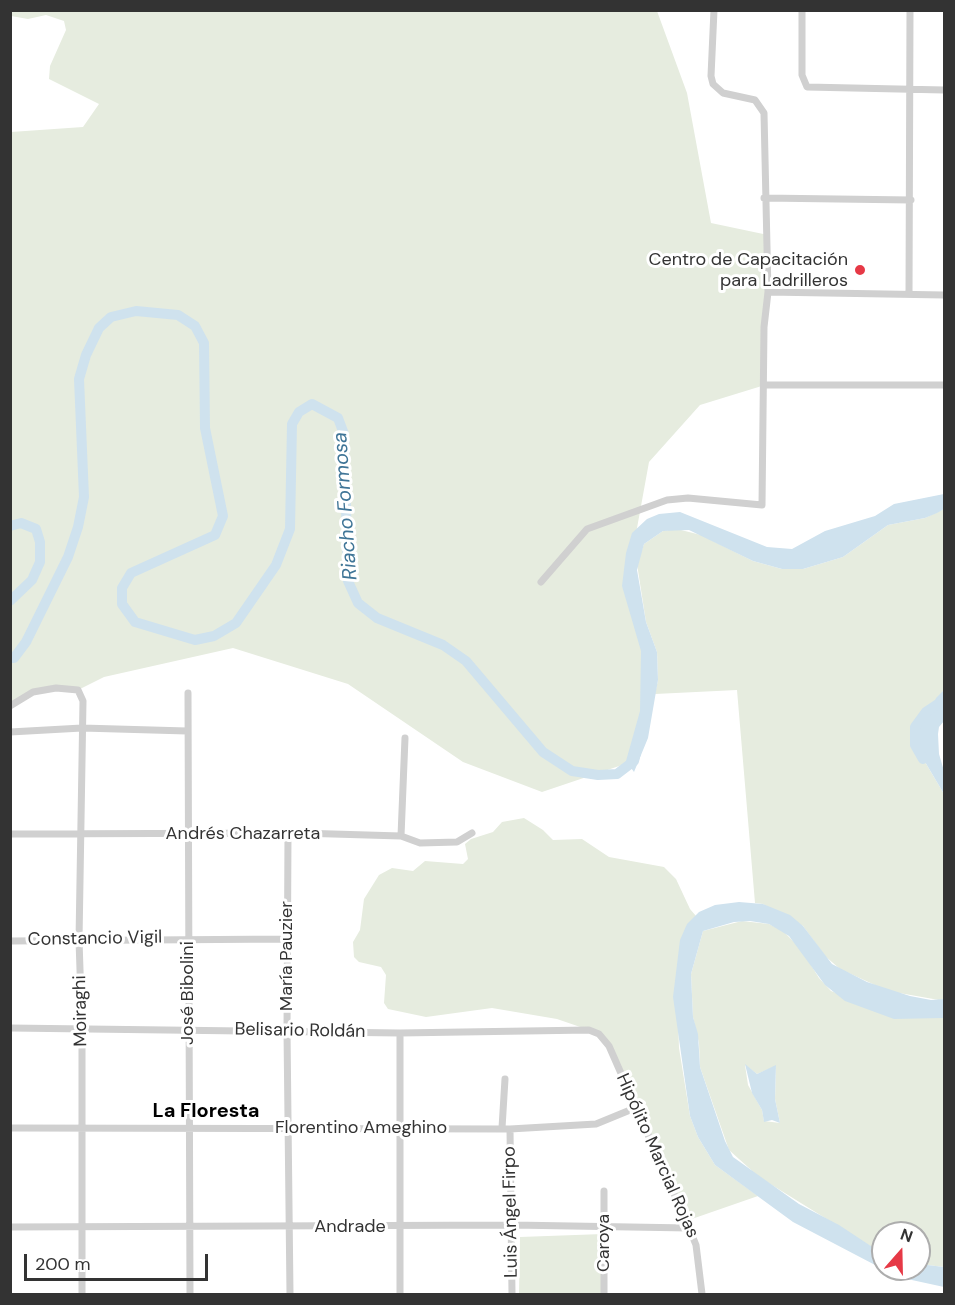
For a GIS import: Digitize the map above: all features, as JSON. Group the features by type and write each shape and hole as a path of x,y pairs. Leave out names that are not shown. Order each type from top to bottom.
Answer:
{"street":[{"path":"541,582 587,529 667,500 688,498 762,505 764,327 768,292 768,235 764,198 764,112 755,100 718,90 711,76 714,10"},
{"path":"802,10 802,75 807,87 945,90"},
{"path":"909,294 910,10"},
{"path":"764,198 911,200"},
{"path":"768,292 945,295"},
{"path":"765,384 945,385"},
{"name":"Moiraghi","path":"10,706 33,692 56,687 78,690 83,701 79,940 82,1029 82,1294"},
{"name":"José Bibolini","path":"188,693 190,1294"},
{"path":"10,732 82,728 188,731"},
{"path":"401,836 405,738"},
{"name":"Andrés Chazarreta","path":"10,834 288,833 401,836 420,843 457,842 472,833"},
{"name":"María Pauzier","path":"288,833 286,1031 290,1294"},
{"name":"Constancio Vigil","path":"10,941 287,939"},
{"name":"Belisario Roldán","path":"10,1028 400,1033 589,1030"},
{"name":"Hipólito Marcial Rojas","path":"589,1030 599,1034 609,1046 689,1228 696,1245 702,1294"},
{"path":"400,1033 400,1294"},
{"name":"Luis Ángel Firpo","path":"505,1079 509,1188 513,1225 512,1294"},
{"name":"Florentino Ameghino","path":"10,1128 506,1128 596,1124 635,1108"},
{"name":"Caroya","path":"604,1191 604,1294"},
{"name":"Andrade","path":"10,1227 289,1228 513,1225 689,1228"}],"shaded area":[{"path":"11,11 657,11 687,93 711,223 768,235 765,385 700,405 649,462 631,561 648,666 634,761 542,792 463,762 348,684 233,648 104,677 78,690 33,692 11,706 11,132 83,127 99,104 49,79 50,66 66,30 64,21 46,15 28,19 11,16"},
{"path":"944,509 944,690 915,727 915,745 944,794 944,999 939,1000 888,991 840,969 825,956 803,926 763,904 755,903 737,690 655,694 658,680 657,652 646,622 637,564 644,544 663,531 677,529 701,535 753,561 782,569 803,569 843,557 888,525 925,518"},
{"path":"524,818 543,830 553,840 582,839 609,857 664,867 676,879 690,909 702,923 678,1020 679,1048 690,1116 698,1137 715,1165 758,1196 686,1221 609,1046 589,1030 557,1019 492,1008 426,1017 388,1009 384,1003 386,975 381,967 359,962 354,957 353,942 360,930 364,899 379,875 392,868 413,871 425,861 463,864 468,859 465,844 471,839 493,832 502,822"},
{"path":"742,921 769,924 783,931 801,949 819,978 831,991 902,1018 944,1018 944,1267 931,1265 931,1221 871,1221 871,1247 759,1177 729,1150 700,1067 699,1043 693,1017 691,974 703,931","holes":["745,1065 757,1074 776,1066 775,1099 780,1123 764,1121 762,1110 748,1085"]},
{"path":"603,1234 602,1294 519,1294 520,1237"}],"water":[{"path":"944,494 944,509 937,513 925,518 888,525 843,557 803,569 782,569 753,561 689,530 663,531 644,544 637,570 646,622 657,652 658,680 648,738 634,772 626,761 640,711 641,651 622,586 626,553 632,533 647,519 659,514 680,512 767,547 792,549 825,531 875,516 894,504"},
{"path":"944,690 944,721 939,727 938,734 939,754 944,771 944,794 915,745 921,718 933,707 936,698"},
{"path":"739,902 763,904 790,915 803,926 832,964 867,982 910,996 931,1000 944,999 943,1018 894,1019 845,1001 825,985 789,936 769,924 750,921 734,922 703,931 691,974 693,1017 698,1034 700,1067 725,1141 733,1157 799,1204 839,1225 871,1246 871,1263 793,1222 715,1165 698,1137 690,1116 673,997 680,940 687,924 699,912 715,905"},
{"path":"745,1064 757,1074 776,1065 775,1099 780,1123 772,1120 764,1122 762,1110 752,1093"},
{"path":"931,1265 944,1267 944,1287 916,1281 931,1281"}],"waterway":[{"name":"Riacho Formosa","path":"10,658 14,658 26,642 68,557 78,527 84,497 79,379 86,355 99,328 111,317 136,311 178,315 195,326 204,343 205,428 223,516 215,535 131,573 122,588 122,604 135,622 195,640 214,636 236,623 276,565 290,529 292,424 299,412 312,404 338,418 344,434 348,581 358,603 377,618 443,645 466,661 543,752 572,771 598,775 617,774 634,761 636,753"},
{"name":"Riacho Formosa","path":"10,526 21,523 36,529 40,542 40,562 32,580 10,601"},
{"name":"Riacho Formosa","path":"923,759 915,745 915,727 926,712 944,700"}],"place":[{"name":"Centro de Capacitación para Ladrilleros","path":"860,270"}],"district":[{"name":"La Floresta","path":"206,1112"}]}
